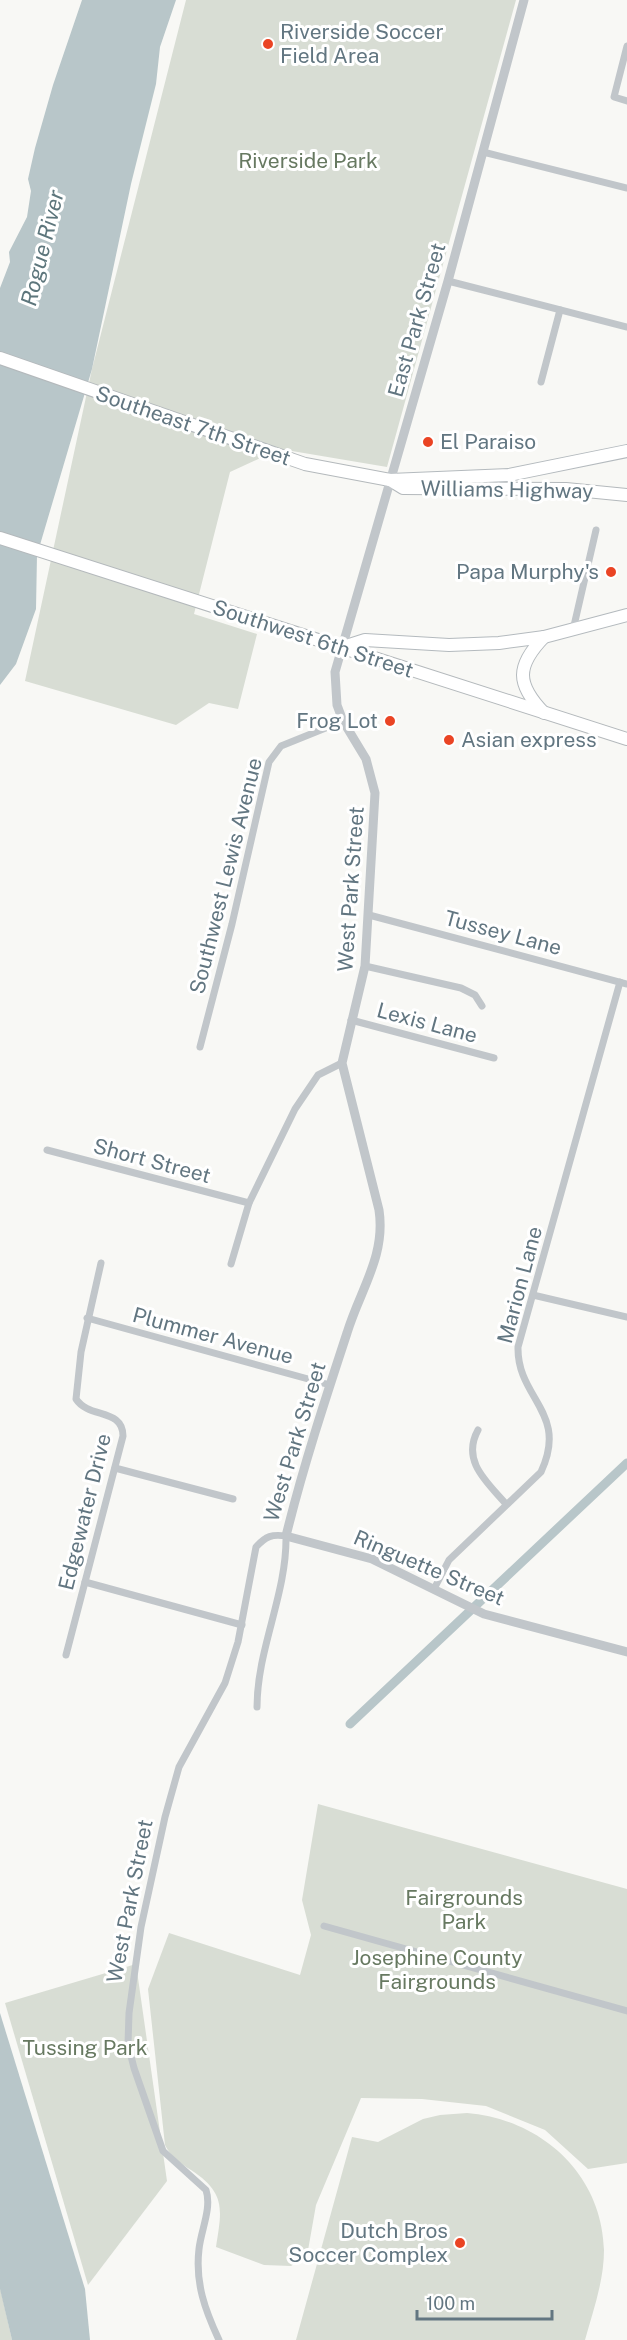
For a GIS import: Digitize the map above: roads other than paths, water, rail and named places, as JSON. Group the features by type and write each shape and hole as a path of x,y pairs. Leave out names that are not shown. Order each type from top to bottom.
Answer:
{"main road":[{"name":"Southeast 7th Street","path":"0,358 305,464 390,480"},
{"path":"390,480 509,476 627,451"},
{"name":"Williams Highway","path":"390,480 403,488 566,489 627,495"},
{"name":"Southwest 6th Street","path":"0,538 627,739"},
{"path":"340,648 365,640 449,645 544,637 627,615"},
{"path":"544,637 529,652 523,666 523,682 528,697 544,714"}],"street":[{"name":"East Park Street","path":"340,648 448,281 524,0"},
{"path":"627,46 614,97 627,100"},
{"path":"483,152 627,188"},
{"path":"448,281 627,327"},
{"path":"541,382 560,310"},
{"path":"573,630 596,530"},
{"name":"West Park Street","path":"219,2340 203,2306 198,2278 199,2250 209,2198 206,2190 163,2151 134,2068 129,2044 129,2013 141,1926 179,1767 225,1683 242,1624 256,1547 272,1534 286,1536 348,1330 376,1262 381,1234 379,1210 342,1063 365,966 375,793 366,759 343,721 334,684 340,648"},
{"name":"Southwest Lewis Avenue","path":"200,1047 232,924 268,762 281,746 343,721"},
{"name":"Tussey Lane","path":"369,915 624,983"},
{"path":"365,966 461,988 475,995 482,1006"},
{"name":"Marion Lane","path":"434,1589 449,1560 541,1472 549,1454 549,1423 520,1368 518,1347 624,983"},
{"name":"Lexis Lane","path":"351,1020 494,1058"},
{"path":"231,1264 249,1203 280,1136 308,1087 318,1075 342,1063"},
{"name":"Short Street","path":"46,1150 249,1203"},
{"name":"Edgewater Drive","path":"66,1655 123,1436 121,1423 108,1415 82,1407 76,1400 87,1318 101,1263"},
{"path":"533,1295 627,1317"},
{"name":"Plummer Avenue","path":"87,1318 330,1385"},
{"path":"478,1430 472,1445 473,1462 477,1471 506,1504"},
{"path":"115,1468 233,1499"},
{"path":"257,1707 260,1675 283,1570 286,1536"},
{"name":"Ringuette Street","path":"286,1536 372,1559 484,1614 627,1652"},
{"path":"85,1582 242,1624"},
{"path":"324,1926 627,2011"}],"water":[{"name":"Rogue River","path":"82,0 176,0 160,47 156,84 131,184 92,369 37,555 36,609 16,664 0,685 0,288 10,262 9,252 27,217 31,191 28,179 35,148 53,85"},
{"path":"0,2013 85,2289 90,2340 12,2340 0,2289"}],"waterway":[{"path":"350,1724 627,1463"}],"place":[{"name":"Riverside Soccer Field Area","path":"268,44"},
{"name":"El Paraiso","path":"428,442"},
{"name":"Papa Murphy's","path":"611,572"},
{"name":"Frog Lot","path":"390,721"},
{"name":"Asian express","path":"449,740"},
{"name":"Dutch Bros Soccer Complex","path":"460,2243"}],"park label":[{"name":"Riverside Park","path":"308,161"},
{"name":"Fairgrounds Park","path":"464,1910"},
{"name":"Josephine County Fairgrounds","path":"437,1970"},
{"name":"Tussing Park","path":"85,2048"}]}
